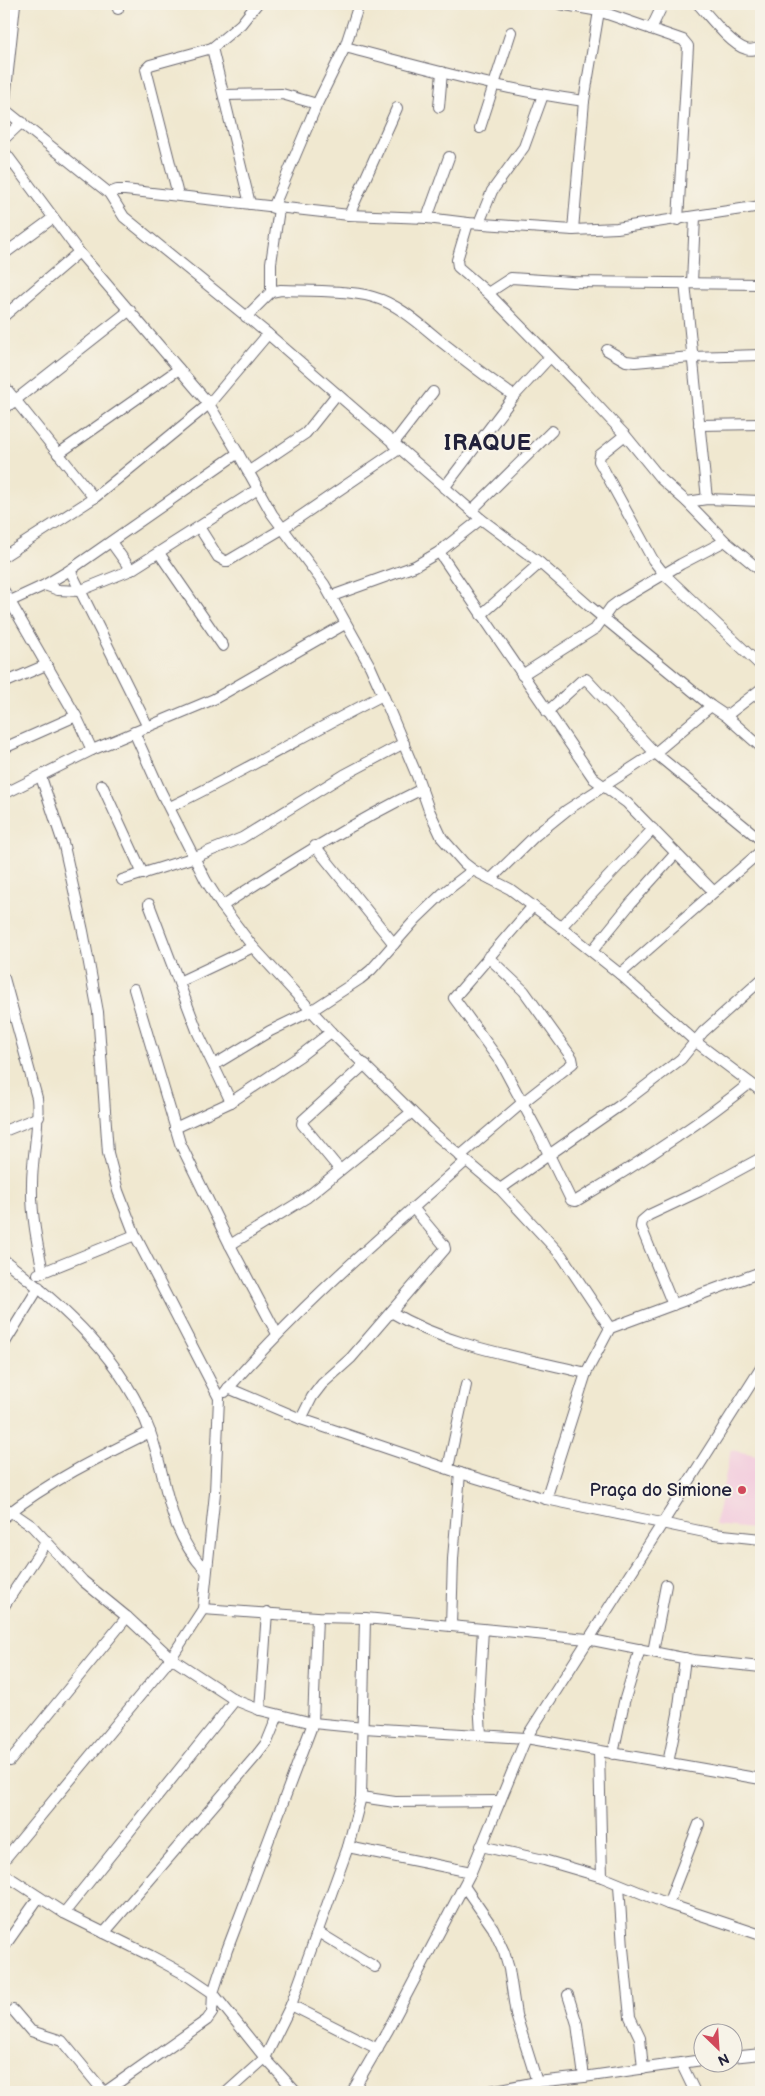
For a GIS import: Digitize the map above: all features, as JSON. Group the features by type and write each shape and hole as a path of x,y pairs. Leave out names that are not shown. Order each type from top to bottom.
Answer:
{"street":[{"path":"15,4 4,109 109,193 124,217 268,334 444,488 481,519 540,563 761,747"},
{"path":"178,195 146,69 150,65 212,48 241,24 258,4"},
{"path":"271,292 276,208 316,104 345,47 359,4"},
{"path":"560,4 599,11 683,40 688,46 678,220"},
{"path":"651,29 664,4"},
{"path":"698,4 742,48 749,50 761,47"},
{"path":"573,230 584,100 599,11"},
{"path":"480,128 511,32"},
{"path":"345,47 543,95 584,100"},
{"path":"212,48 225,95 250,204"},
{"path":"439,107 442,72"},
{"path":"225,95 282,94 316,104"},
{"path":"480,223 492,191 524,147 543,95"},
{"path":"349,215 397,108"},
{"path":"4,139 22,122"},
{"path":"4,151 79,252 208,404 282,529 316,572 332,596 345,624 370,666 404,743 429,810 442,838 464,864 510,889 561,927 620,974 696,1042 761,1091"},
{"path":"427,218 449,157"},
{"path":"109,193 125,190 349,215 427,218 468,223 573,230 617,228 695,218 761,206"},
{"path":"4,254 53,218"},
{"path":"695,218 688,282 692,357 707,499"},
{"path":"468,223 457,264 488,293 625,435 661,479 687,502 725,541 761,571"},
{"path":"4,316 79,252"},
{"path":"488,293 511,278 572,282 761,284"},
{"path":"246,317 271,292 293,290 351,293 374,297 395,307 418,323 488,379 514,396"},
{"path":"4,408 130,310"},
{"path":"4,556 94,498 208,404 268,334"},
{"path":"607,350 629,362 692,357 761,355"},
{"path":"444,488 514,396 550,357"},
{"path":"58,454 179,369"},
{"path":"4,386 94,498"},
{"path":"199,528 218,556 225,561 282,529 396,446 433,392"},
{"path":"248,472 306,434 337,394"},
{"path":"699,425 761,424"},
{"path":"472,510 552,431"},
{"path":"625,435 600,455 599,461 653,560 664,574 761,666"},
{"path":"6,603 45,585 70,570 238,453"},
{"path":"45,585 58,590 79,591 131,570 258,489"},
{"path":"687,502 707,499 761,501"},
{"path":"332,596 415,566 439,552 481,519"},
{"path":"522,675 596,628 611,607 664,574 725,541"},
{"path":"111,542 131,570"},
{"path":"439,552 594,779 627,803 714,892"},
{"path":"159,553 223,646"},
{"path":"481,615 540,563"},
{"path":"70,570 148,727"},
{"path":"4,591 6,603 76,716 92,750"},
{"path":"4,794 92,750 214,699 345,624"},
{"path":"4,683 46,665"},
{"path":"547,712 581,682 586,680 655,753 761,840"},
{"path":"726,716 761,689"},
{"path":"170,807 234,776 336,718 383,695"},
{"path":"491,879 536,835 568,810 655,753 711,706"},
{"path":"4,748 76,716"},
{"path":"134,732 161,792 206,881 253,948 331,1032 412,1112 500,1189 562,1256 610,1328"},
{"path":"122,880 195,857 256,831 344,775 404,743"},
{"path":"4,1860 171,1658 203,1609 215,1493 219,1398 135,1235 118,1191 108,1153 98,1012 83,931 64,846 41,777"},
{"path":"102,785 143,874"},
{"path":"222,906 315,846 382,808 422,789"},
{"path":"561,927 653,829"},
{"path":"315,846 394,944"},
{"path":"620,974 761,851"},
{"path":"592,951 631,903 676,854"},
{"path":"214,1066 270,1031 311,1011 360,979 429,907 473,870"},
{"path":"149,904 198,1033 231,1102"},
{"path":"533,906 454,998 501,1063 571,1200 576,1201 619,1175 700,1121 750,1083"},
{"path":"179,982 253,948"},
{"path":"219,1398 277,1334 375,1242 414,1209 463,1158 522,1103 572,1065 573,1060 524,991 488,957"},
{"path":"500,1189 622,1104 681,1059 703,1032 761,980"},
{"path":"4,984 35,1090 39,1117 32,1182 32,1207 43,1272"},
{"path":"134,989 180,1144 277,1334"},
{"path":"175,1128 231,1102 300,1056 331,1032"},
{"path":"340,1170 302,1124 303,1120 364,1064"},
{"path":"230,1245 306,1198 412,1112"},
{"path":"4,1131 39,1117"},
{"path":"673,1305 641,1227 642,1221 649,1215 700,1192 761,1158"},
{"path":"301,1419 312,1397 322,1384 351,1358 445,1250 444,1245 414,1209"},
{"path":"28,1278 135,1235"},
{"path":"4,1260 39,1287 77,1322 107,1358 138,1406 150,1432 172,1515 180,1536 194,1558 206,1571"},
{"path":"546,1499 586,1373 610,1328 761,1272"},
{"path":"4,1344 39,1287"},
{"path":"390,1312 427,1331 586,1373"},
{"path":"352,2092 378,2049 471,1872 526,1738 761,1368"},
{"path":"448,1468 466,1385"},
{"path":"228,1388 301,1419 460,1473 546,1499 714,1534 761,1539"},
{"path":"6,1512 82,1466 150,1432"},
{"path":"450,1626 460,1473"},
{"path":"6,1512 32,1526 83,1582 127,1617 171,1658 235,1700 260,1710 313,1723 526,1738 761,1779"},
{"path":"4,1606 47,1541"},
{"path":"653,1652 666,1585"},
{"path":"203,1609 317,1617 366,1618 483,1629 588,1640 685,1658 731,1665 761,1667"},
{"path":"260,1710 267,1612"},
{"path":"10,1761 127,1617"},
{"path":"13,2010 31,2031 62,2041 105,2092 207,2020 212,2013 213,1993 227,1950 313,1723 317,1617"},
{"path":"227,2092 265,2058 291,2004 348,1847 361,1797 366,1618"},
{"path":"481,1735 479,1700 483,1629"},
{"path":"613,1754 624,1702 640,1649"},
{"path":"668,1763 678,1714 685,1658"},
{"path":"64,1913 235,1700"},
{"path":"104,1933 256,1756 267,1742 278,1715"},
{"path":"599,1751 602,1877"},
{"path":"361,1797 395,1802 500,1801"},
{"path":"668,1904 699,1824"},
{"path":"481,1846 544,1860 602,1877 668,1904 761,1935"},
{"path":"348,1847 471,1872"},
{"path":"4,1874 64,1913 188,1976 213,1993 265,2058 296,2092"},
{"path":"619,1885 630,2017 640,2038 643,2069"},
{"path":"464,1886 493,1928 504,1952 509,1969 521,2036 537,2082"},
{"path":"4,1947 39,1897"},
{"path":"318,1932 374,1967"},
{"path":"568,1995 577,2024 584,2077"},
{"path":"291,2004 378,2049"},
{"path":"742,2056 761,2054"},
{"path":"485,2092 537,2082 692,2061"},
{"path":"681,2063 695,2092"}],"shaded area":[{"name":"Praça do Simione","path":"731,1450 761,1456 761,1530 715,1525"}],"place":[{"name":"Praça do Simione","path":"742,1490"}],"district":[{"name":"IRAQUE","path":"488,443"}]}
